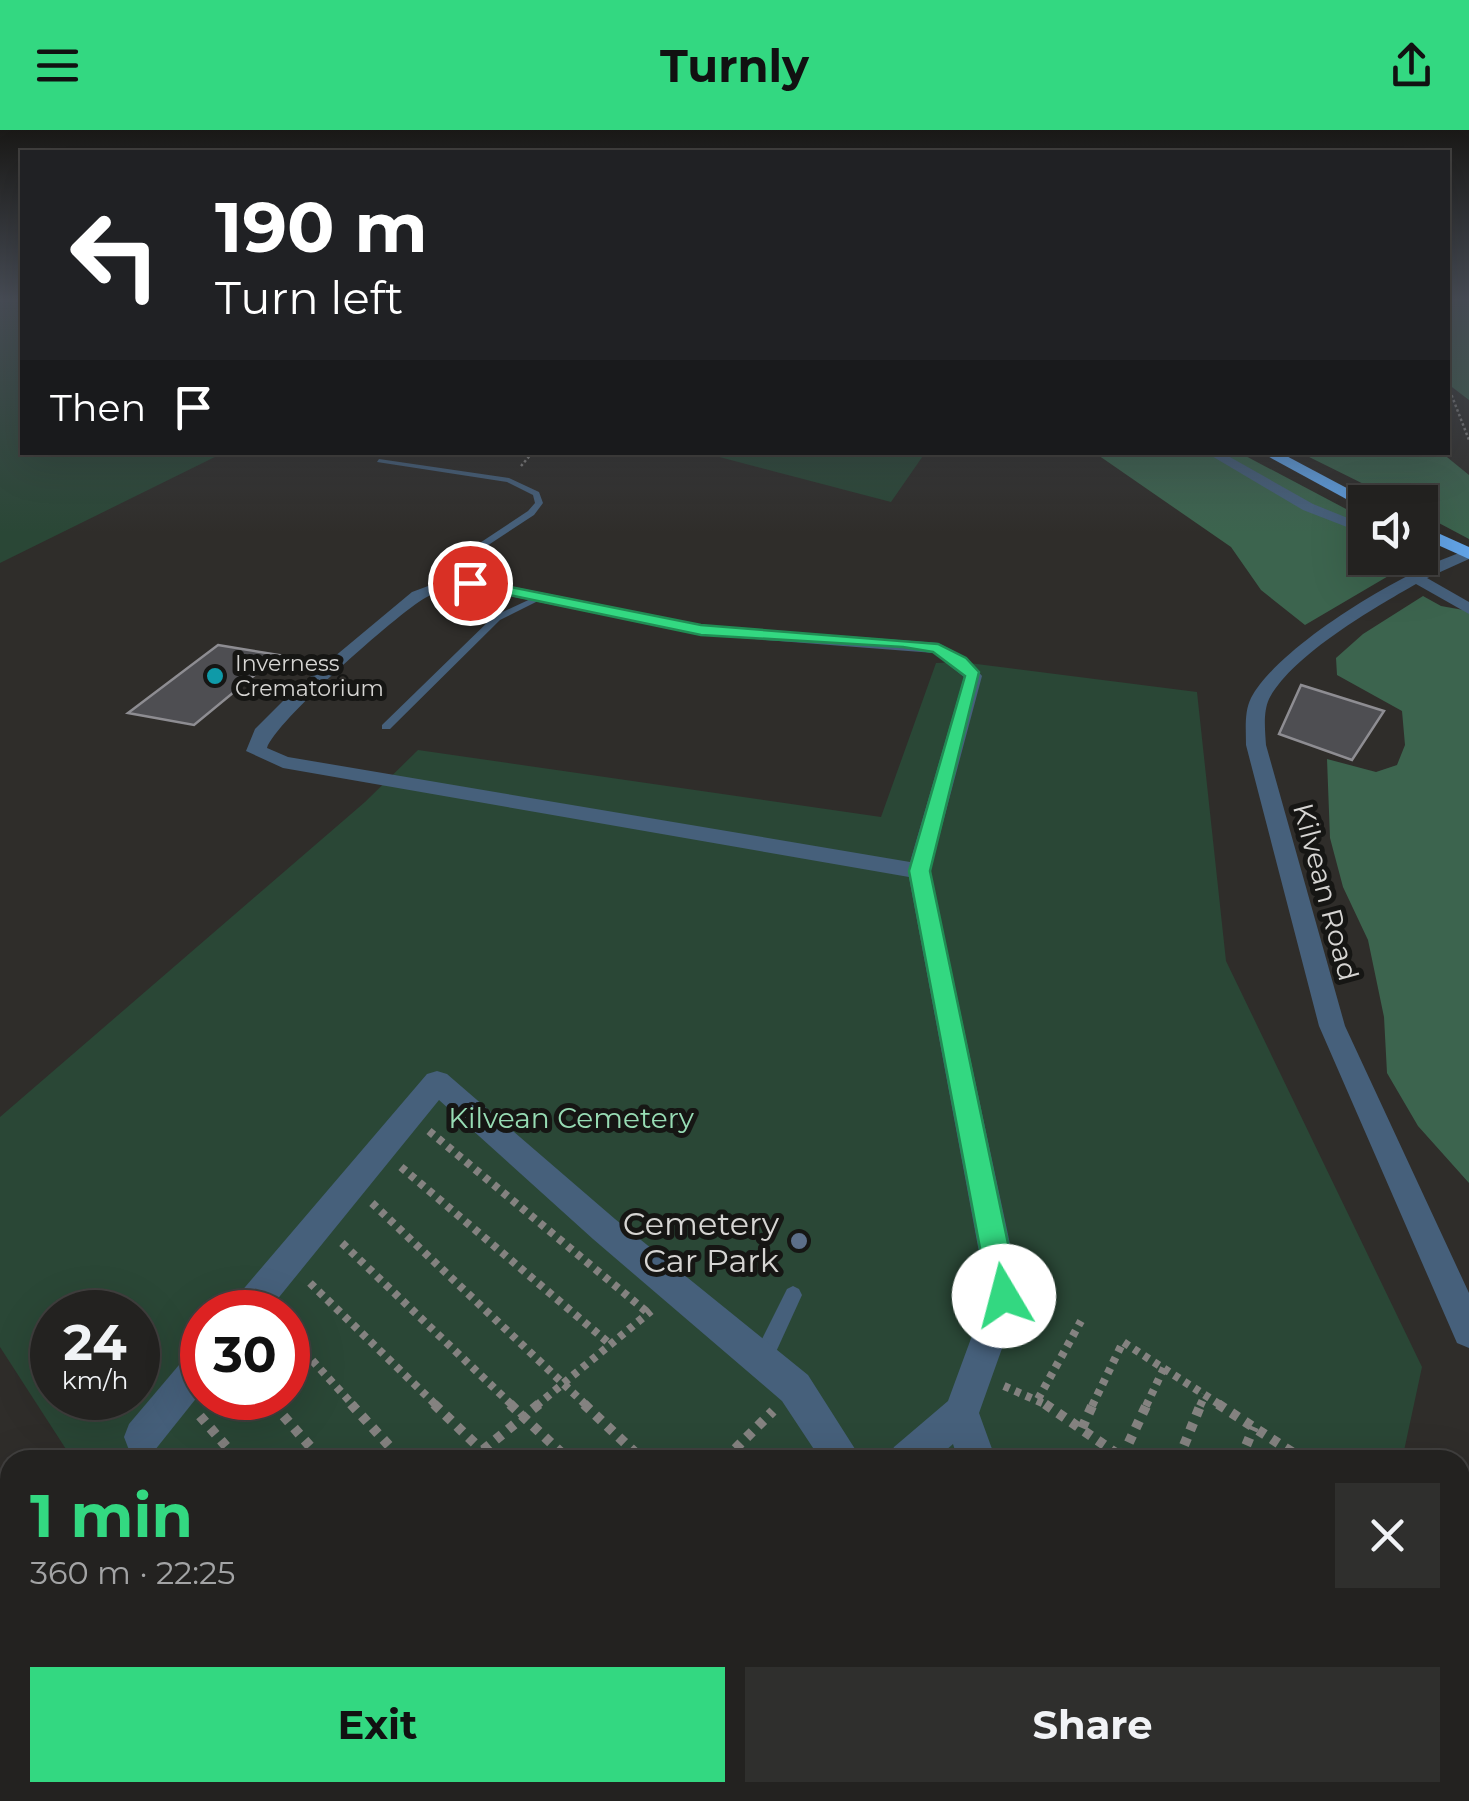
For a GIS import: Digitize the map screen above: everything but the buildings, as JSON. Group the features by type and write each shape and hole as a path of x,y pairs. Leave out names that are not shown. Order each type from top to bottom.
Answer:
{"highway":[{"path":"1273,455 1348,494"},
{"path":"1438,539 1469,554"}],"street":[{"path":"1217,455 1308,507 1348,523"},
{"name":"Kilvean Road","path":"1469,554 1415,577 1334,630 1276,677 1260,700 1256,745 1332,1026 1469,1331"},
{"path":"1415,577 1467,608"},
{"path":"918,1450 961,1413 1004,1296 920,871 973,676 960,662 938,648 903,642 701,630 470,583 447,584 418,595 298,696 262,733 256,751 283,762 920,871"},
{"path":"264,1290 437,1082 795,1388 836,1450"},
{"path":"142,1438 179,1392"},
{"path":"961,1413 974,1450"}],"lane":[{"path":"379,461 510,480 536,494 540,503 454,564 447,584"},
{"path":"386,727 496,618 540,598"},
{"path":"762,1358 793,1295"}],"path":[{"path":"1450,391 1469,440"},
{"path":"410,1114 647,1312"},
{"path":"381,1149 610,1344"},
{"path":"352,1184 633,1450"},
{"path":"320,1222 558,1450"},
{"path":"288,1261 482,1449 647,1312 668,1306 680,1293"},
{"path":"1038,1399 1081,1321"},
{"path":"1082,1428 1123,1342 1288,1450"},
{"path":"310,1358 393,1450"},
{"path":"1128,1450 1164,1368"},
{"path":"974,1378 1038,1399 1113,1450"},
{"path":"734,1450 795,1388"},
{"path":"179,1392 229,1450"},
{"path":"1182,1450 1206,1396"},
{"path":"287,1420 313,1450"},
{"path":"1244,1450 1254,1427"}],"green space":[{"path":"0,377 20,377 20,455 219,455 0,563"},
{"path":"1450,377 1469,377 1469,400 1450,386"},
{"path":"712,455 924,455 891,502"},
{"path":"1098,455 1244,455 1348,510 1348,575 1390,575 1305,625 1261,590 1231,547"},
{"path":"1305,455 1444,455 1469,475 1469,539 1438,523 1438,485 1366,485"},
{"path":"1423,596 1441,606 1469,611 1469,1183 1418,1126 1387,1073 1384,1017 1368,940 1343,887 1330,838 1327,759 1376,772 1397,765 1405,745 1402,711 1337,675 1336,658 1363,634"},
{"name":"Kilvean Cemetery","path":"961,662 1197,692 1226,961 1422,1367 1404,1450 67,1450 47,1420 160,1420 160,1290 30,1290 30,1393 0,1347 0,1117 365,802 418,750 881,817 936,663"}],"place":[{"name":"Inverness Crematorium","path":"215,676"},
{"name":"Cemetery Car Park","path":"799,1241"}],"route":[{"path":"470,583 701,630 903,642 938,648 973,676 920,871 997,1242 1004,1296"}]}
